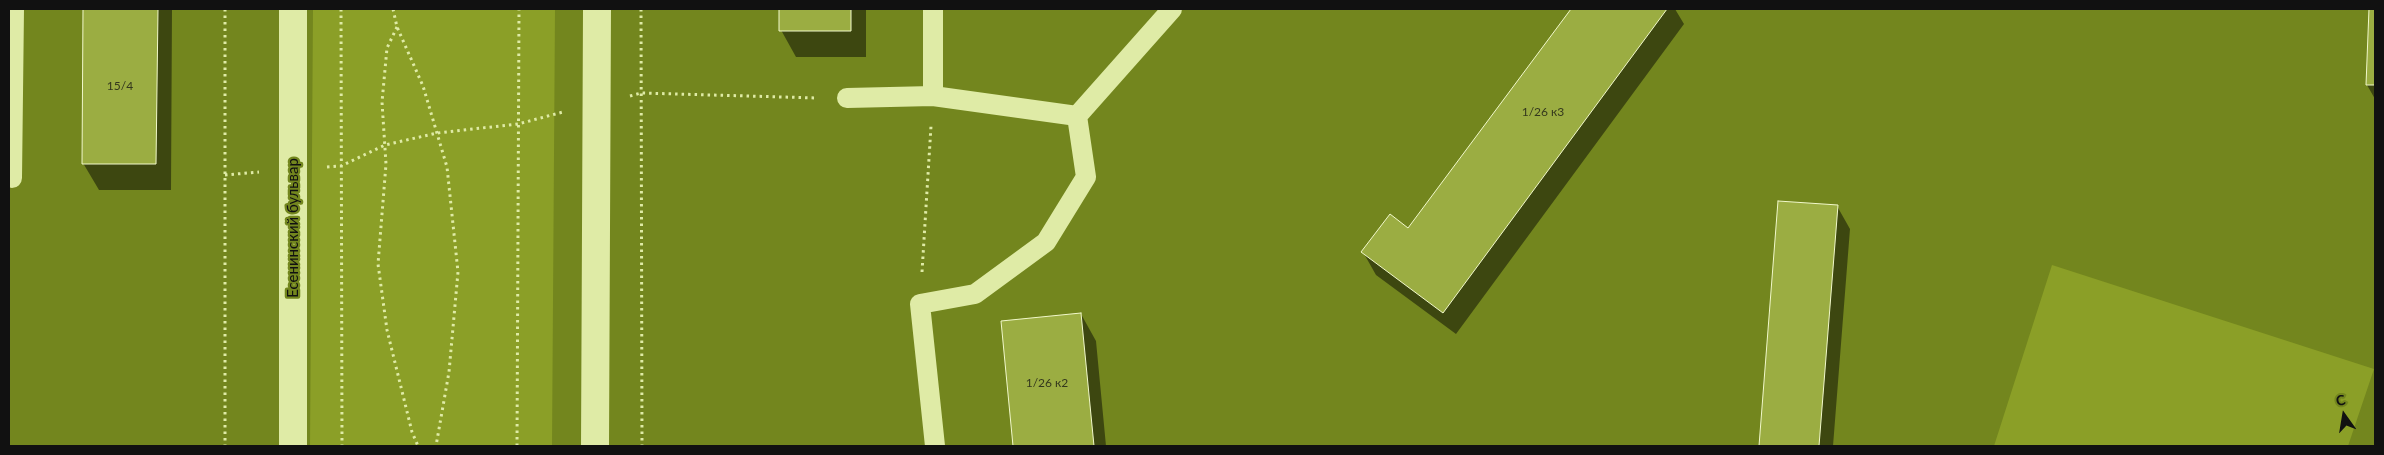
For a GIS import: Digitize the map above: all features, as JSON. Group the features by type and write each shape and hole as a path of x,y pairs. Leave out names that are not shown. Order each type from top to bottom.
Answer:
{"street":[{"name":"Есенинский бульвар","path":"293,9 293,446"},
{"path":"595,446 597,9"}],"lane":[{"path":"12,178 14,9"},
{"path":"933,9 933,96"},
{"path":"1076,116 1172,9"},
{"path":"847,98 933,96 1076,116"},
{"path":"935,446 920,304 975,294 1046,242 1086,177 1076,116"}],"path":[{"path":"225,9 226,446"},
{"path":"341,9 342,446"},
{"path":"393,9 397,27 423,86 447,167 458,272 449,372 436,446"},
{"path":"517,446 519,9"},
{"path":"641,9 642,446"},
{"path":"397,27 387,48 382,102 386,164 378,264 387,330 412,432 418,446"},
{"path":"342,166 385,145 437,133 518,124 597,102 641,93 847,98"},
{"path":"920,304 933,96"}],"green space":[{"path":"313,9 555,9 552,446 310,446"},
{"path":"2052,265 2374,369 2348,446 1994,446"}],"building":[{"path":"83,9 158,9 156,164 82,164"},
{"path":"779,9 851,9 851,31 779,31"},
{"path":"1571,9 1667,9 1443,313 1361,252 1390,214 1408,228"},
{"path":"2369,9 2375,9 2375,85 2366,85"},
{"path":"1778,201 1838,205 1819,446 1759,446"},
{"path":"1081,313 1094,446 1013,446 1001,321"}]}
